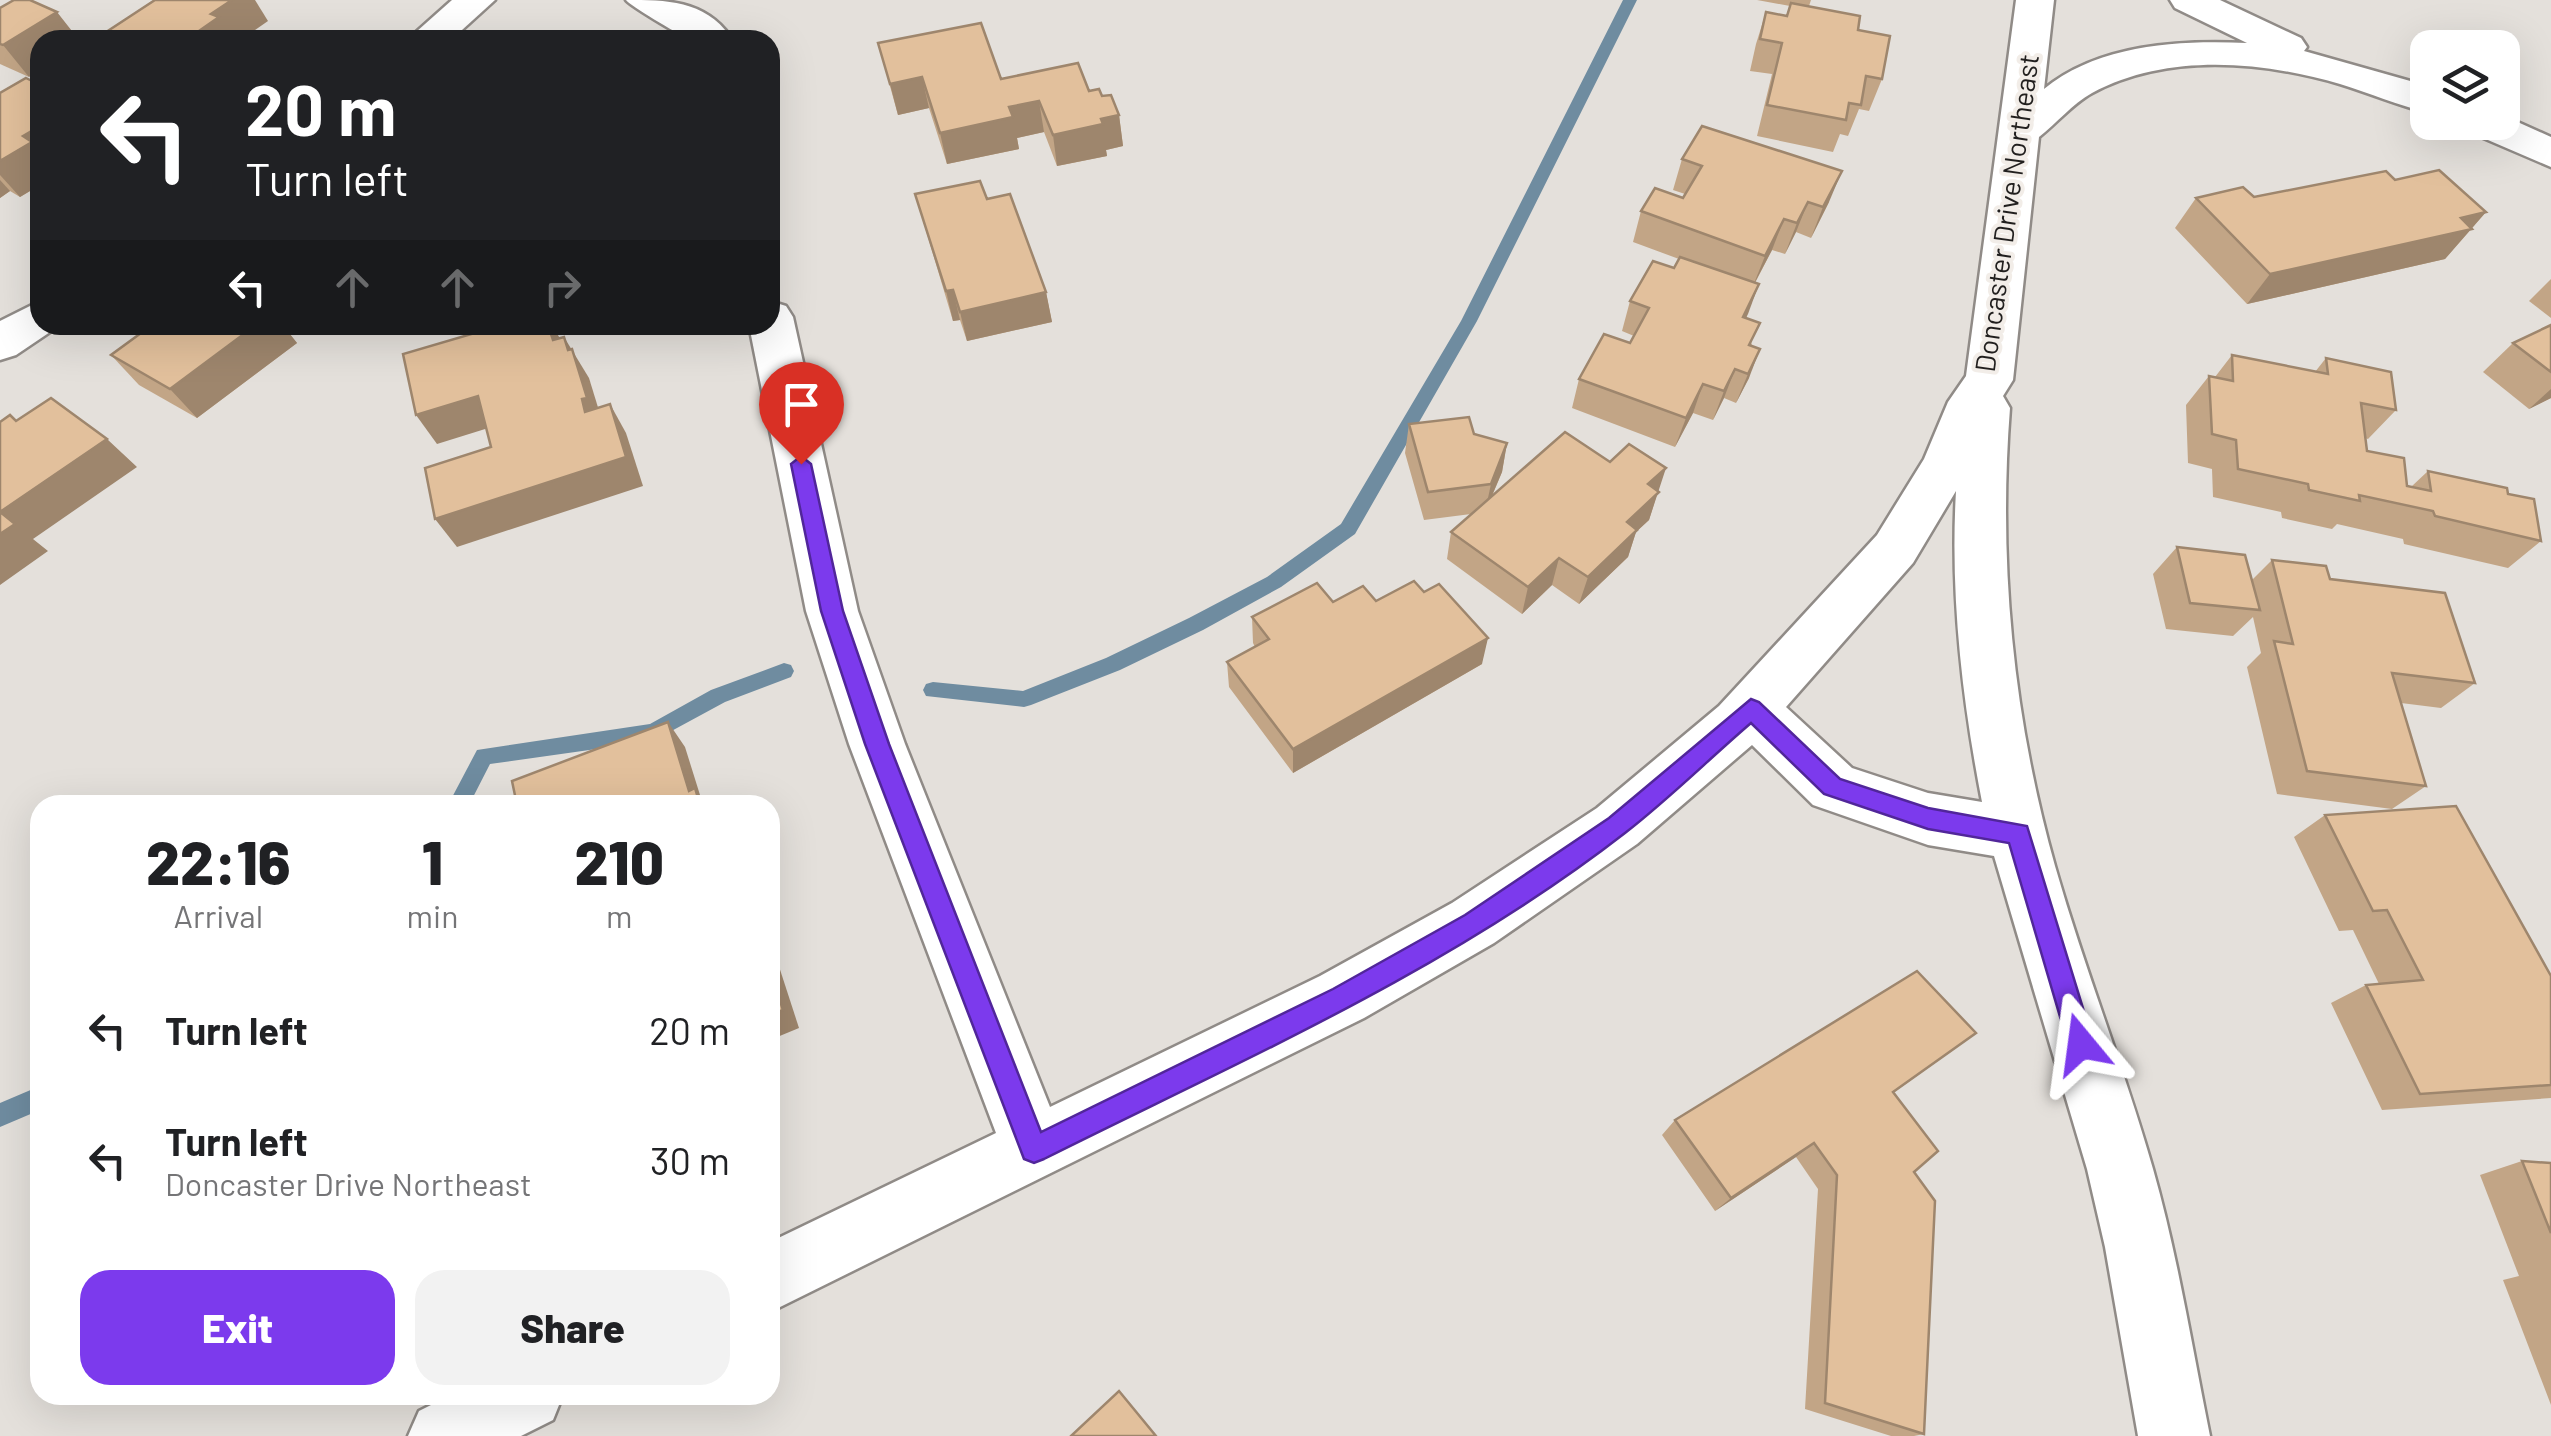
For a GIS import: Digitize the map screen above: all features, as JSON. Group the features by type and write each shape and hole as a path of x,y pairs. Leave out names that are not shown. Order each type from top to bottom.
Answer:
{"street":[{"path":"440,30 467,8 500,0"},
{"path":"645,0 709,25"},
{"name":"Doncaster Drive Northeast","path":"780,1273 1342,997 1473,923 1617,826 1751,709 1895,549 1946,464 1972,402 1989,380 2035,0"},
{"path":"2189,0 2332,66 2410,94"},
{"path":"2019,131 2079,83 2112,69 2150,60 2233,55 2332,66"},
{"path":"2520,139 2551,153"},
{"path":"0,343 30,324"},
{"path":"774,335 832,611 877,744 1034,1149"},
{"path":"1989,380 1979,470 1978,576 1989,684 2019,834 2132,1219 2174,1436"},
{"path":"1751,709 1832,786 1928,818 2019,834"},
{"path":"444,1436 508,1405"}],"building":[{"path":"14,0 30,0 57,12 3,45 0,8"},
{"path":"155,0 232,0 211,14 219,17 200,30 109,30"},
{"path":"1791,3 1860,16 1858,30 1890,36 1882,79 1866,76 1861,105 1849,103 1846,120 1767,105 1782,43 1760,39 1766,12 1787,16"},
{"path":"981,23 1001,79 1078,63 1089,91 1099,89 1102,96 1111,95 1119,115 1101,119 1103,124 1053,135 1039,101 1009,107 1013,117 940,133 922,77 890,84 878,43"},
{"path":"26,78 30,80 30,132 23,136 30,143 0,161 0,93"},
{"path":"1702,126 1842,171 1823,207 1808,202 1797,223 1784,219 1765,256 1641,211 1655,188 1683,198 1702,166 1682,159"},
{"path":"2439,170 2486,212 2461,218 2472,229 2270,274 2196,198 2243,187 2254,197 2386,171 2395,180"},
{"path":"980,181 987,199 1010,194 1046,292 960,312 953,290 946,291 915,194"},
{"path":"1680,257 1759,284 1743,317 1760,323 1749,345 1760,349 1748,374 1735,369 1724,391 1703,384 1686,418 1579,379 1604,334 1630,343 1649,308 1630,301 1653,261 1674,268"},
{"path":"2551,325 2551,372 2513,343"},
{"path":"138,335 243,335 170,389 111,355"},
{"path":"468,335 551,335 553,340 564,337 568,350 572,349 587,398 582,399 585,412 610,404 626,457 435,519 425,468 491,447 478,396 416,415 403,354"},
{"path":"2232,355 2328,374 2326,358 2391,372 2396,410 2361,403 2367,451 2404,458 2407,486 2431,491 2428,471 2507,488 2508,494 2534,499 2541,541 2435,516 2433,511 2359,495 2360,501 2309,490 2308,484 2238,469 2236,440 2212,434 2209,376 2233,381"},
{"path":"51,398 107,439 0,512 0,422 10,415 16,421"},
{"path":"1469,417 1474,434 1507,443 1491,484 1428,492 1409,424"},
{"path":"1565,432 1610,462 1629,444 1666,468 1648,484 1659,492 1627,522 1637,530 1588,577 1559,558 1528,587 1451,532"},
{"path":"0,512 15,524 0,534"},
{"path":"2177,547 2245,555 2260,610 2190,603"},
{"path":"2272,560 2326,566 2330,579 2445,593 2475,683 2392,673 2426,786 2307,771 2274,641 2293,644"},
{"path":"1414,581 1424,592 1439,584 1488,638 1293,749 1227,662 1269,639 1252,617 1317,583 1333,602 1363,586 1376,601"},
{"path":"668,722 689,791 695,788 697,795 515,795 512,781"},
{"path":"2456,806 2551,976 2551,1085 2420,1094 2366,985 2423,980 2387,910 2373,911 2325,815"},
{"path":"1917,971 1976,1033 1893,1092 1938,1151 1914,1172 1935,1201 1924,1434 1825,1403 1837,1175 1814,1143 1731,1198 1675,1120"},
{"path":"2522,1161 2551,1163 2551,1233"},
{"path":"1119,1391 1156,1436 1071,1436"}],"waterway":[{"path":"933,690 1024,699 1113,664 1196,624 1274,582 1348,529 1469,321 1630,0"},
{"path":"463,795 484,756 653,732 718,696 784,671"},
{"path":"0,1115 30,1102"}],"route":[{"path":"801,464 832,611 877,744 1034,1149 1342,997 1473,923 1617,826 1751,709 1832,786 1928,818 2019,834 2081,1044"}]}
